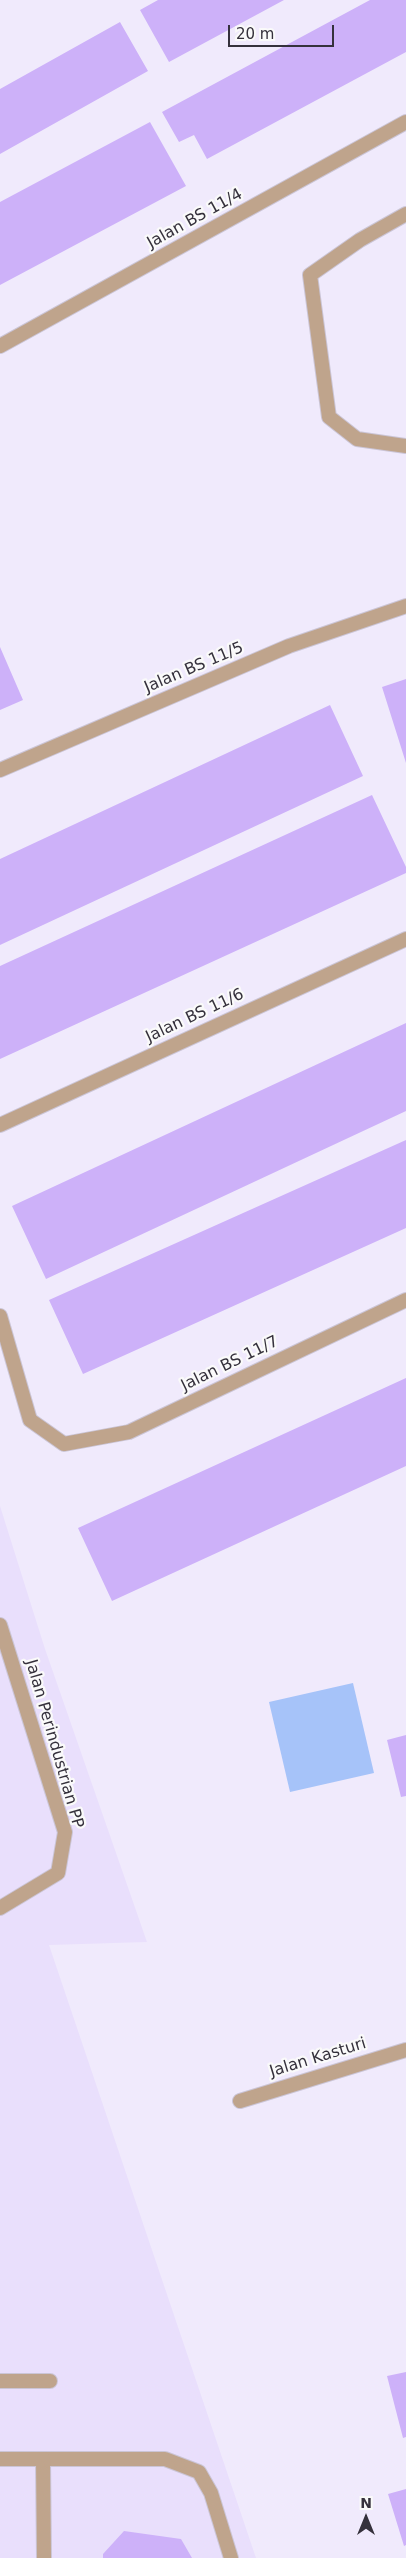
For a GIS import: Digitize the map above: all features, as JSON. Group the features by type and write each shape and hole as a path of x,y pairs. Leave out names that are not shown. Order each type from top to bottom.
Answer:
{"street":[{"name":"Jalan BS 11/4","path":"0,346 406,122"},
{"path":"406,214 360,240 310,275 329,417 357,439 406,446"},
{"name":"Jalan BS 11/5","path":"0,770 289,646 406,606"},
{"name":"Jalan BS 11/6","path":"0,1126 406,940"},
{"name":"Jalan BS 11/7","path":"0,1316 30,1420 64,1444 129,1432 406,1300"},
{"name":"Jalan Perindustrian PP","path":"0,1625 65,1832 58,1873 0,1908"},
{"name":"Jalan Kasturi","path":"240,2100 406,2050"},
{"path":"0,2381 50,2381"},
{"path":"0,2459 165,2459 198,2472 211,2493 231,2558"},
{"path":"43,2459 44,2558"}],"shaded area":[{"path":"0,1506 45,1649 147,1942 49,1945 256,2558 0,2558"}],"water":[{"path":"353,1683 374,1773 290,1792 269,1702"}],"building":[{"path":"158,0 284,0 169,62 140,10"},
{"path":"370,0 406,0 406,52 207,159 194,135 179,142 162,112"},
{"path":"120,22 148,71 0,154 0,89"},
{"path":"150,122 186,186 0,285 0,202"},
{"path":"0,647 23,700 0,710"},
{"path":"406,679 406,763 382,687"},
{"path":"330,705 363,776 0,945 0,859"},
{"path":"372,795 406,867 406,873 0,1059 0,966"},
{"path":"406,1023 406,1111 46,1279 12,1206"},
{"path":"406,1140 406,1228 83,1374 49,1300"},
{"path":"406,1378 406,1466 112,1601 78,1528"},
{"path":"406,1735 406,1796 401,1797 387,1740"},
{"path":"406,2372 406,2437 403,2438 387,2376"},
{"path":"406,2489 406,2545 404,2546 388,2494"},
{"path":"124,2531 181,2539 192,2558 103,2558 103,2554"}]}
